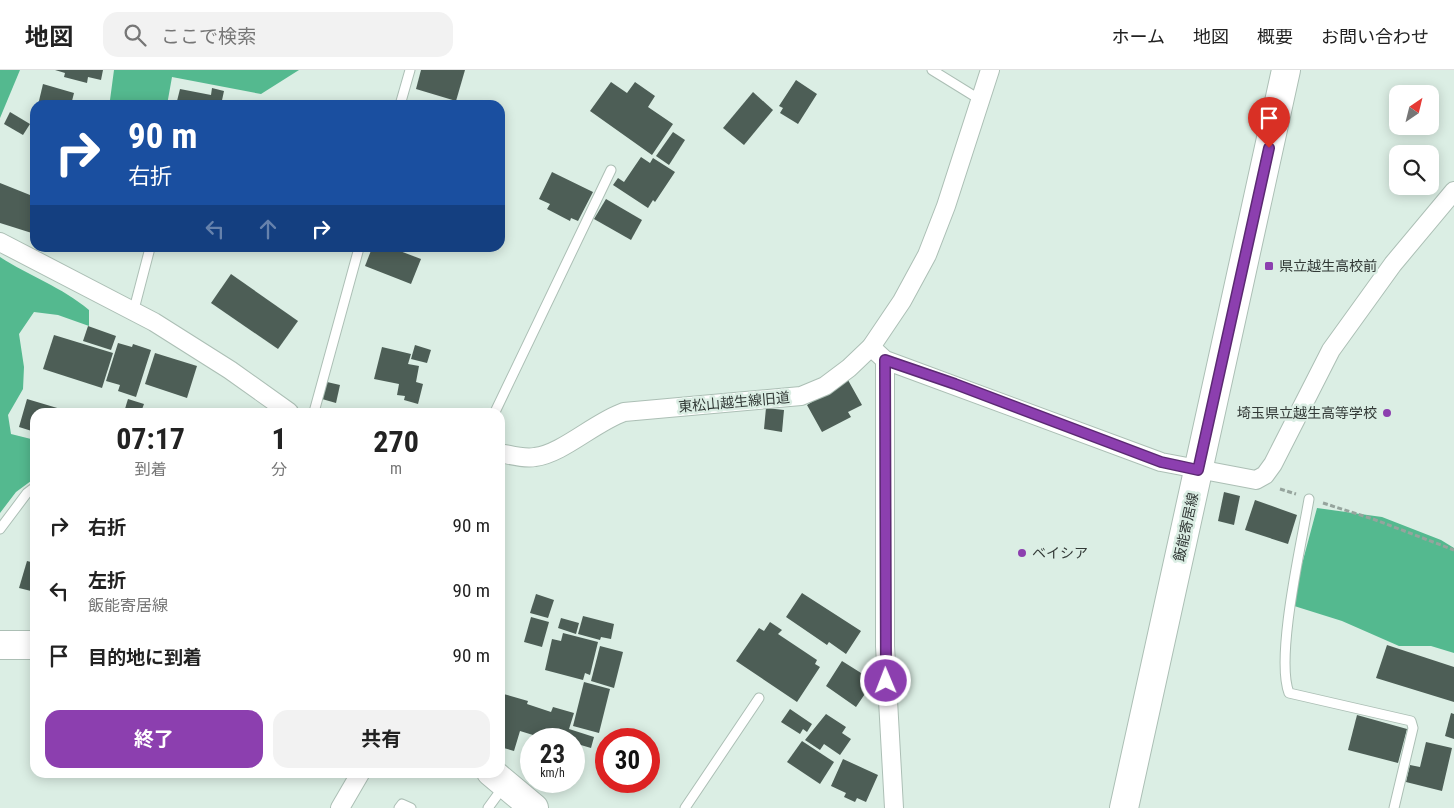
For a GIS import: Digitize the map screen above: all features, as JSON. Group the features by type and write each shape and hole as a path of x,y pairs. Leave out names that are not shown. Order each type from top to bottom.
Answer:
{"main road":[{"name":"飯能寄居線","path":"1124,808 1286,70"},
{"path":"0,645 30,645"},
{"path":"498,778 534,808"}],"street":[{"name":"東松山越生線旧道","path":"505,454 535,457 552,452 611,416 624,412 801,396 825,386 850,368 871,347 902,302 927,255 946,206 979,99 990,70"},
{"path":"871,347 885,360 955,384 1161,462 1256,480 1265,474 1273,464 1331,350 1393,264 1454,191"},
{"path":"0,242 132,313 154,322 230,370 284,408"},
{"path":"885,360 885,646 894,808"},
{"path":"340,808 358,778"}],"lane":[{"path":"401,100 410,70"},
{"path":"932,70 979,99"},
{"path":"497,408 610,170"},
{"path":"132,313 149,252"},
{"path":"315,408 358,252"},
{"path":"0,529 30,491"},
{"path":"1309,499 1295,578 1285,662 1285,683 1289,693 1299,697 1356,707 1411,721 1413,728 1394,808"},
{"path":"685,808 759,698"},
{"path":"488,808 498,778"},
{"path":"400,808 402,804 411,808"}],"path":[{"path":"1256,480 1309,499 1373,518 1454,550"}],"green space":[{"path":"0,70 20,70 0,118"},
{"path":"114,70 299,70 261,94 172,77 168,100 110,100"},
{"path":"0,257 79,302 89,310 89,326 58,315 34,312 19,334 24,367 23,389 8,415 11,434 30,439 30,482 16,492 0,513"},
{"path":"1317,508 1382,517 1441,540 1454,548 1454,653 1431,646 1399,646 1342,621 1291,605"}],"building":[{"path":"55,70 103,70 101,80 88,77 87,83 64,77 65,73"},
{"path":"421,70 465,70 456,100 416,89"},
{"path":"796,80 817,94 798,124 780,113 783,108 779,106"},
{"path":"611,82 627,93 635,82 655,96 648,107 673,124 652,155 590,111"},
{"path":"43,84 74,93 72,100 39,100"},
{"path":"212,88 224,91 222,100 177,100 180,89 211,95"},
{"path":"753,92 773,110 744,145 723,128"},
{"path":"10,112 30,124 23,135 4,124"},
{"path":"673,132 685,140 669,165 656,156"},
{"path":"641,157 650,163 653,158 675,172 655,202 653,200 648,208 613,185 618,178 624,182"},
{"path":"552,172 593,192 578,221 571,218 570,221 547,209 550,204 539,199"},
{"path":"0,183 30,195 30,232 0,223"},
{"path":"606,199 642,220 631,240 594,219"},
{"path":"370,252 403,252 421,259 411,284 365,266"},
{"path":"231,274 298,321 278,349 211,303"},
{"path":"88,326 116,336 111,350 83,341"},
{"path":"54,335 113,353 102,388 43,369"},
{"path":"118,343 132,347 133,344 151,350 136,397 118,391 120,385 106,381"},
{"path":"415,345 431,350 427,363 411,359"},
{"path":"382,347 411,354 408,364 419,366 416,382 423,384 418,404 404,400 405,396 397,395 399,384 374,379"},
{"path":"155,353 197,366 187,398 145,384"},
{"path":"848,380 862,405 848,412 851,417 822,432 807,405"},
{"path":"327,382 340,385 336,403 322,399"},
{"path":"27,399 57,408 30,408 30,430 19,427"},
{"path":"128,399 144,404 142,408 125,408"},
{"path":"766,408 784,410 782,432 764,429"},
{"path":"1224,492 1240,496 1234,525 1218,521"},
{"path":"1255,500 1297,515 1288,544 1245,530"},
{"path":"27,561 30,562 30,591 19,588"},
{"path":"802,593 861,631 846,654 829,642 827,645 786,617"},
{"path":"536,594 554,600 548,618 530,613"},
{"path":"583,616 614,624 611,639 601,637 600,640 578,634"},
{"path":"531,617 549,622 542,647 524,642"},
{"path":"561,618 579,623 576,634 558,628"},
{"path":"770,622 782,630 778,634 817,660 815,664 820,667 797,702 736,661 759,628 764,631"},
{"path":"563,633 598,642 590,675 585,673 583,680 545,670 552,639 561,641"},
{"path":"1387,645 1454,667 1454,702 1376,678"},
{"path":"600,646 623,652 614,688 591,681"},
{"path":"842,661 869,678 866,682 871,685 856,707 826,686"},
{"path":"584,682 610,689 600,728 595,728 595,732 573,726"},
{"path":"505,694 528,701 527,704 551,712 553,707 574,713 569,728 520,728 514,751 505,748"},
{"path":"790,709 812,724 807,732 803,729 800,734 781,722"},
{"path":"1451,713 1454,714 1454,739 1445,736"},
{"path":"826,714 846,727 842,733 851,739 840,755 824,744 820,750 805,740"},
{"path":"1357,715 1407,729 1398,763 1348,750"},
{"path":"585,734 594,737 591,748 585,746"},
{"path":"802,741 834,762 820,784 787,762"},
{"path":"1426,742 1452,748 1442,791 1406,782 1410,765 1420,767"},
{"path":"843,759 878,775 866,802 857,798 855,802 844,797 846,793 831,786"}],"place":[{"name":"県立越生高校前","path":"1269,266"},
{"name":"埼玉県立越生高等学校","path":"1387,413"},
{"name":"ベイシア","path":"1022,553"}],"route":[{"path":"886,681 885,360 955,384 1161,462 1198,470 1269,148"}]}
